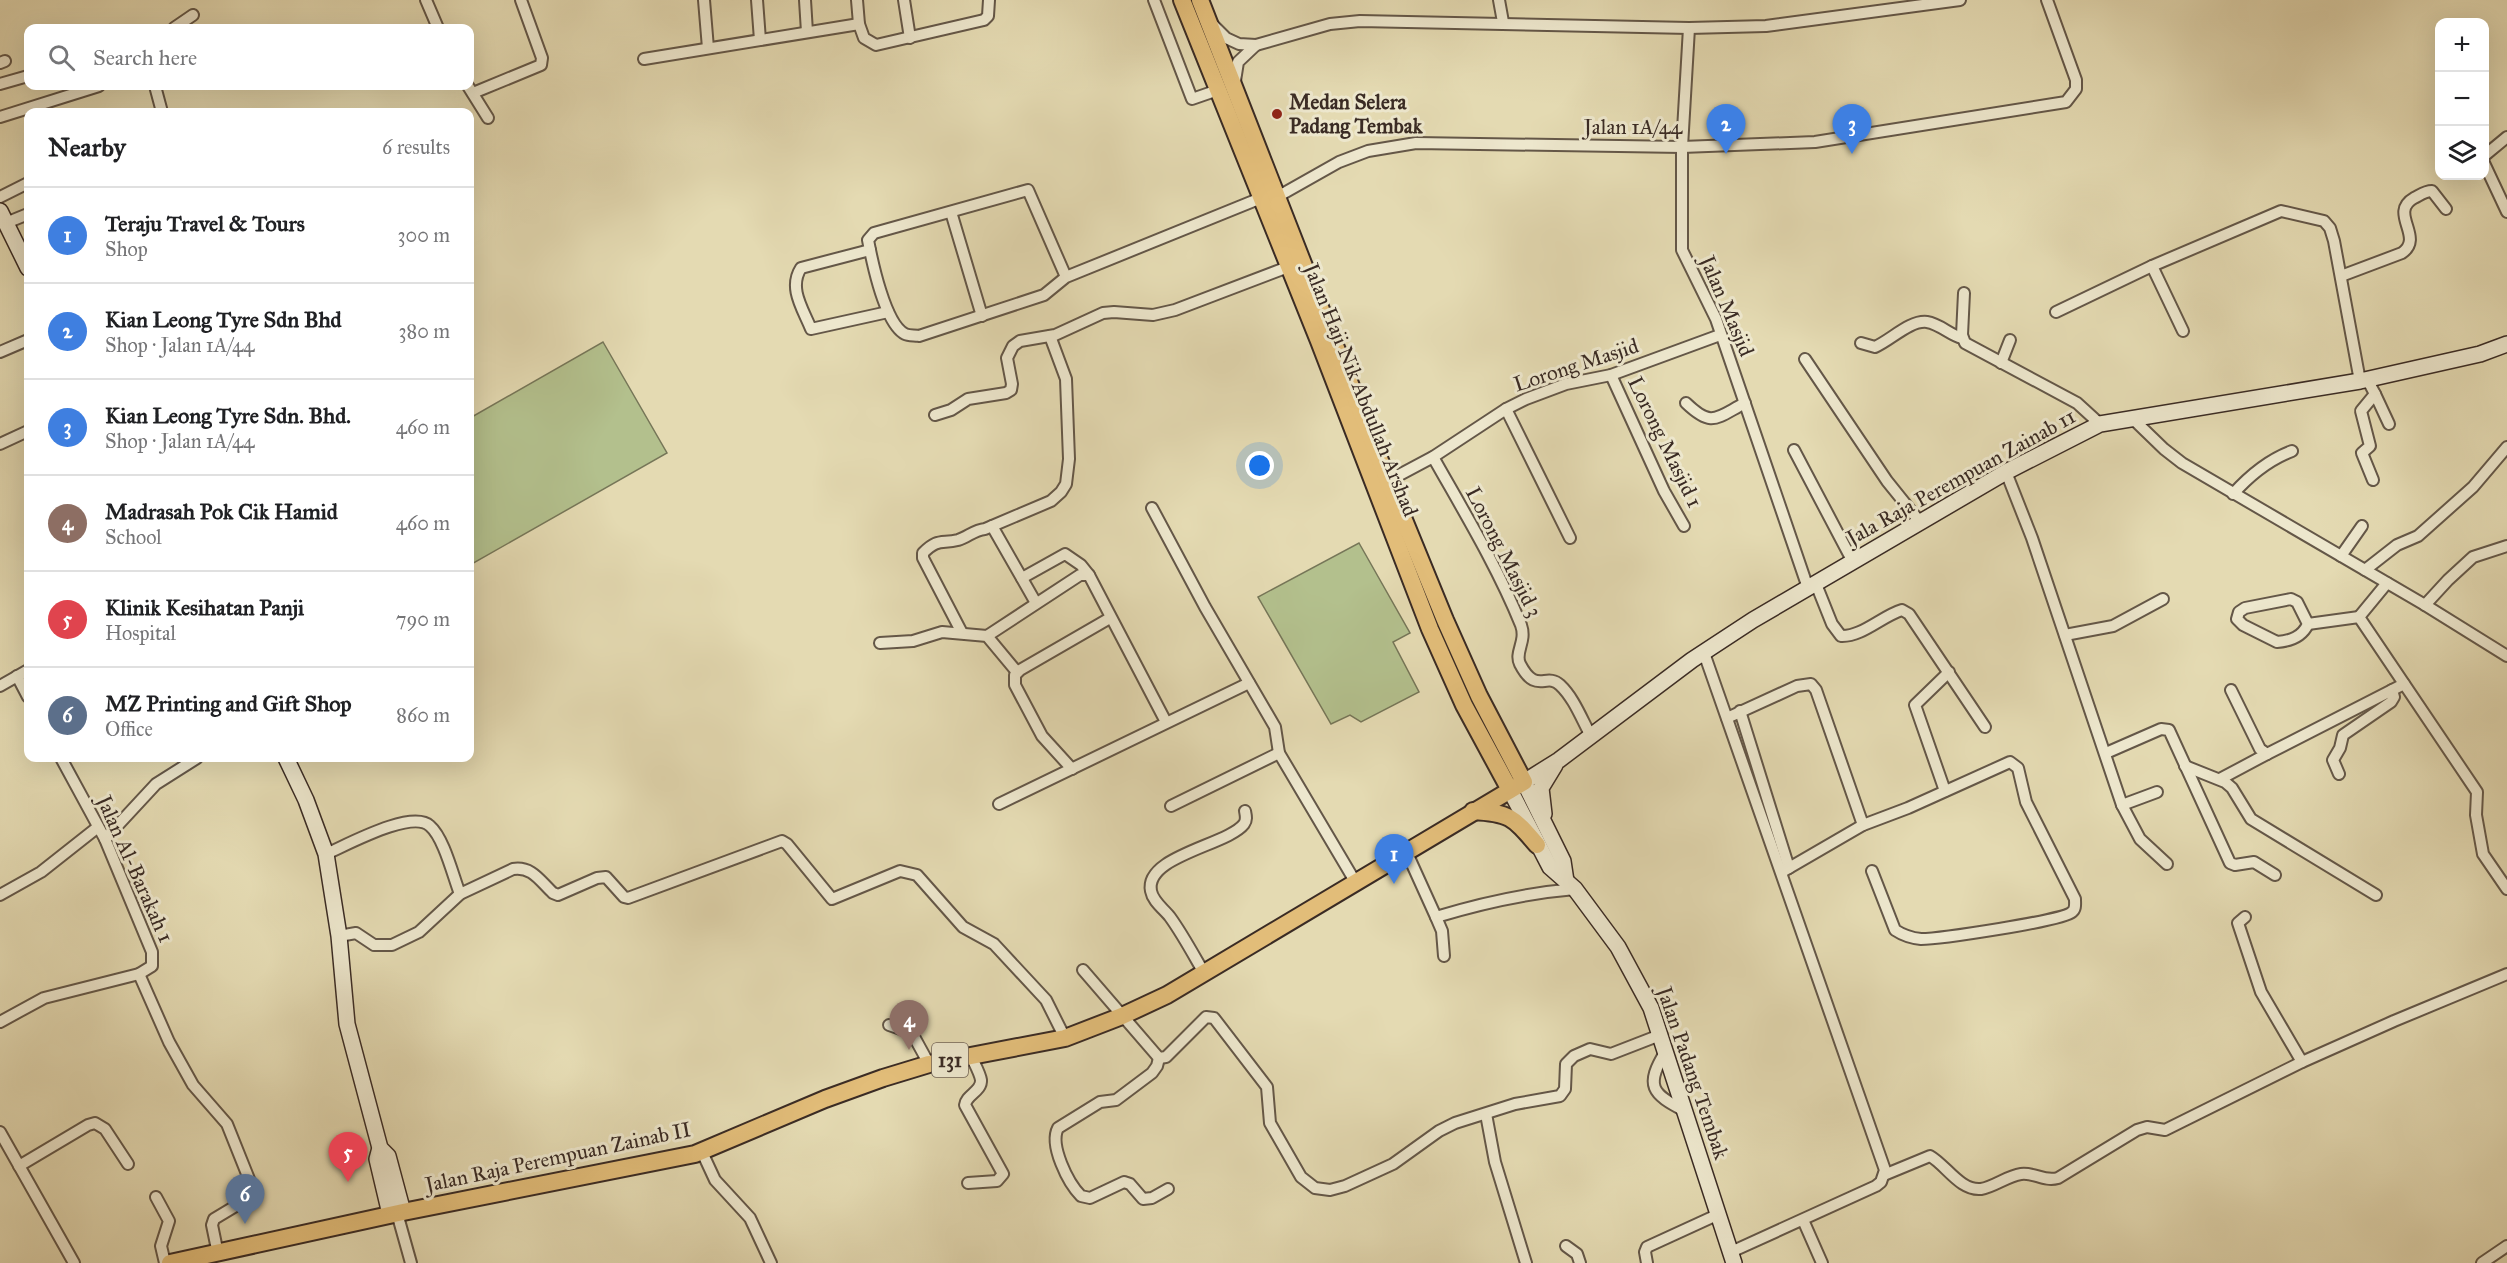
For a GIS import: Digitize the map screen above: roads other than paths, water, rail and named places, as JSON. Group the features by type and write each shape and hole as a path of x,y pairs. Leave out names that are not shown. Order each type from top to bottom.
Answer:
{"main road":[{"name":"Jalan Haji Nik Abdullah Arshad","path":"1182,0 1218,90 1269,197 1517,786"},
{"name":"Jalan Haji Nik Abdullah Arshad","path":"1200,0 1235,85 1288,267 1430,629 1464,705 1517,786"},
{"path":"3,217 24,260"},
{"name":"Jala Raja Perempuan Zainab 11","path":"1517,786 1559,760 1704,653 1753,620 2007,472 2100,424 2363,380 2480,354 2507,344"},
{"path":"1542,838 1541,788 1559,760"},
{"path":"288,762 326,854 339,936 347,1024 380,1148 377,1159 397,1213"},
{"name":"Jalan Raja Perempuan Zainab II","path":"170,1263 397,1213 702,1152 825,1099 929,1064 1065,1038 1122,1016 1167,994 1517,786"},
{"name":"Jalan Padang Tembak","path":"1517,786 1542,838 1550,867 1571,885 1618,947 1635,975 1666,1052 1733,1257"},
{"path":"1473,811 1497,812 1542,838"}],"street":[{"path":"426,0 436,24"},
{"path":"474,88 541,65 542,58 521,0"},
{"path":"704,0 708,48"},
{"path":"757,0 760,40"},
{"path":"805,0 807,32"},
{"path":"857,0 859,24 864,38 876,45 984,20 988,16 990,0"},
{"path":"904,0 910,38"},
{"path":"1499,0 1503,22"},
{"path":"1207,17 1226,38 1239,44 1256,45 1330,24 1360,21 1503,22 1689,28 1766,26 1960,0"},
{"name":"Jalan 1A/44","path":"888,312 895,325 906,335 919,336 982,316 1044,295 1066,277 1269,197 1348,158 1368,151 1416,142 1682,147 1815,142 2067,102 2076,89 2076,80 2047,0"},
{"path":"1158,1 1192,99 1218,90"},
{"path":"180,24 193,15"},
{"path":"644,59 859,24"},
{"name":"Jalan Masjid","path":"1689,28 1682,147 1682,250 1716,319 1812,586 1838,634 1849,636 1902,610 1909,614 1949,672"},
{"path":"1235,85 1234,72 1238,62 1256,45"},
{"path":"0,84 24,77"},
{"path":"29,108 86,90"},
{"path":"156,90 161,108"},
{"path":"471,90 488,118"},
{"path":"0,117 24,109"},
{"path":"2489,152 2507,137"},
{"path":"2489,174 2507,212"},
{"path":"0,196 24,185"},
{"path":"870,250 801,268 795,277 795,289 811,329 888,312 868,240 874,233 1028,190 1066,277"},
{"path":"2341,276 2402,253 2409,248 2412,239 2403,215 2405,205 2410,201 2426,191 2432,191 2446,209"},
{"path":"2056,312 2152,266 2281,211 2315,217 2327,224 2334,241 2363,380 2375,394 2390,424"},
{"path":"951,212 982,316"},
{"path":"3,217 24,214"},
{"path":"2152,266 2182,331"},
{"path":"935,415 949,411 970,398 1006,393 1011,390 1007,358 1013,346 1020,341 1050,336 1077,327 1103,313 1153,315 1175,310 1288,267"},
{"path":"1962,338 1964,293"},
{"path":"1861,343 1875,346 1903,330 1927,322 1962,338 1968,345 2077,403 2100,424"},
{"name":"Lorong Masjid","path":"1388,481 1433,458 1506,409 1566,384 1611,375 1720,335"},
{"path":"962,633 922,558 923,553 935,542 959,540 972,532 1051,501 1066,484 1069,459 1066,380 1050,336"},
{"path":"2001,363 2010,340"},
{"path":"0,352 24,342"},
{"path":"1805,359 1887,481 1920,522"},
{"name":"Lorong Masjid 1","path":"1611,375 1664,491 1684,526"},
{"path":"2373,480 2362,453 2370,446 2361,414 2362,409 2375,394"},
{"path":"1686,403 1700,417 1711,419 1745,404"},
{"path":"1506,409 1570,538"},
{"path":"2133,419 2182,463 2425,605 2507,656"},
{"path":"0,444 24,433"},
{"path":"2365,570 2397,545 2417,537 2473,487 2507,447"},
{"path":"1794,450 1853,562"},
{"path":"2233,494 2250,475 2274,459 2292,451"},
{"name":"Lorong Masjid 3","path":"1433,458 1489,558 1520,623 1524,637 1518,657 1520,664 1533,681 1540,683 1551,681 1560,685 1567,692 1591,736"},
{"path":"2007,472 2032,538 2122,805 2140,839 2167,864"},
{"path":"1152,508 1275,727 1280,753 1356,883"},
{"path":"992,526 1036,603"},
{"path":"2341,556 2361,526"},
{"path":"2425,605 2473,557 2507,546"},
{"path":"1022,578 1065,554 1081,565 1089,575 1166,722"},
{"path":"880,643 913,641 942,632 987,636 1080,575 1089,575"},
{"path":"2308,624 2359,617 2387,583"},
{"path":"2065,635 2113,626 2163,599"},
{"path":"2291,599 2297,602 2308,624 2301,636 2277,642 2240,624 2238,615 2245,608 2291,599"},
{"path":"2359,617 2477,792 2476,815 2483,854 2507,889"},
{"path":"1072,769 1042,736 1014,679 1017,672 1110,618"},
{"path":"987,636 1017,672"},
{"path":"1704,653 1786,870"},
{"path":"0,686 24,672"},
{"path":"1945,791 1915,705 1949,672 1985,727"},
{"path":"18,676 24,689"},
{"path":"999,804 1249,683"},
{"path":"1727,718 1797,686 1807,683 1816,690 1863,825"},
{"path":"2220,779 2404,684"},
{"path":"2232,690 2260,749 2267,754"},
{"path":"2343,735 2391,702 2394,698 2392,690"},
{"path":"1740,711 1786,870 1884,1162 1884,1175"},
{"path":"2335,719 2343,735 2340,748 2333,760 2339,774"},
{"path":"2106,753 2164,728 2170,733 2230,863 2235,865 2254,862 2275,875"},
{"path":"1171,806 1280,753"},
{"name":"Jalan Al-Barakah 1","path":"63,762 105,839 152,952 152,966 139,974"},
{"path":"105,839 156,784 191,762"},
{"path":"1786,870 1863,825 2010,762 2018,768 2026,802 2075,899 2075,907 2072,913 2016,926 1936,938 1904,936 1895,930 1872,871"},
{"path":"2185,766 2220,779 2232,788 2251,819 2376,895"},
{"path":"2122,805 2157,792"},
{"path":"1204,972 1171,918 1155,900 1151,884 1160,871 1175,858 1209,844 1242,826 1246,818 1245,811"},
{"path":"326,854 393,825 412,821 428,823 439,838 460,894"},
{"path":"0,895 41,872 98,827"},
{"path":"339,936 356,933 374,945 392,945 430,924 460,894 513,869 522,868 531,871 553,893 561,895 603,876 610,879 624,897 628,898 782,841 787,844 832,899 894,872 906,870 917,874 965,929 994,944 1046,999 1065,1038"},
{"path":"1407,853 1442,931 1444,956"},
{"path":"1436,917 1502,898 1571,885"},
{"path":"2245,917 2238,923 2261,992 2302,1062"},
{"path":"1083,970 1159,1058"},
{"path":"1,1017 44,998 139,974 169,1042 193,1085 227,1124 253,1189 249,1198 214,1219 212,1225 218,1254"},
{"path":"1733,1257 1803,1220 1876,1186 1884,1175 1930,1156 1962,1184 1971,1188 1981,1189 2021,1174 2046,1180 2058,1178 2137,1130 2147,1127 2165,1130 2302,1062 2507,974"},
{"path":"1159,1058 1166,1057 1206,1017 1214,1018 1267,1087 1270,1123 1301,1177 1315,1188 1330,1190 1346,1186 1393,1164 1439,1131 1515,1104 1560,1096 1565,1089 1566,1064 1574,1056 1590,1048 1607,1054 1660,1035"},
{"path":"889,1025 912,1033 929,1064"},
{"path":"1666,1052 1653,1076 1657,1094 1663,1100 1685,1111"},
{"path":"968,1183 997,1181 1003,1174 965,1105 967,1098 979,1088 981,1081 971,1056"},
{"path":"1159,1058 1152,1073 1116,1100 1100,1102 1058,1128 1054,1141 1081,1196 1090,1198 1124,1182 1130,1184 1143,1199 1152,1198 1168,1189"},
{"path":"1486,1114 1495,1162 1526,1263"},
{"path":"19,1166 95,1123 105,1129 128,1164"},
{"path":"0,1132 74,1263"},
{"path":"702,1152 715,1180 750,1218 771,1263"},
{"path":"156,1197 169,1221 161,1246 165,1263"},
{"path":"397,1213 411,1263"},
{"path":"1647,1263 1645,1252 1647,1247 1719,1214"},
{"path":"1803,1220 1822,1263"},
{"path":"2482,1263 2507,1245"},
{"path":"1566,1246 1577,1254 1580,1263"}],"place":[{"name":"Medan Selera Padang Tembak","path":"1277,114"},
{"name":"Kian Leong Tyre Sdn Bhd","path":"1726,154"},
{"name":"Kian Leong Tyre Sdn. Bhd.","path":"1852,154"},
{"name":"Teraju Travel & Tours","path":"1394,884"},
{"name":"Madrasah Pok Cik Hamid","path":"909,1050"},
{"name":"Klinik Kesihatan Panji","path":"348,1182"},
{"name":"MZ Printing and Gift Shop","path":"245,1224"}]}
